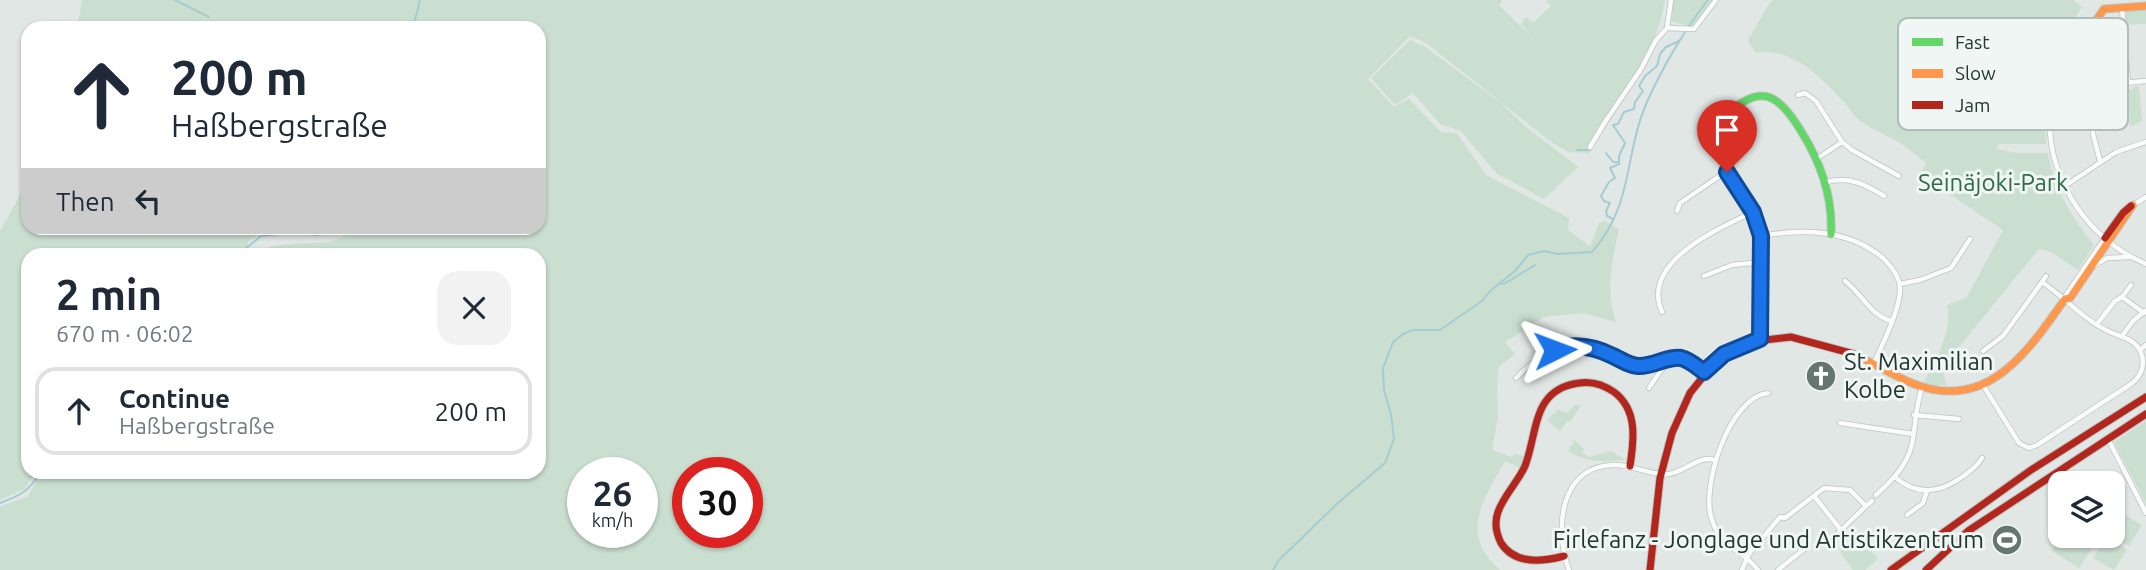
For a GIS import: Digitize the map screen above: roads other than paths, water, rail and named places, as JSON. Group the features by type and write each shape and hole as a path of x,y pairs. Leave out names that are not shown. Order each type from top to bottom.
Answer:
{"street":[{"path":"1590,147 1641,69 1656,40 1667,28 1671,0"},
{"path":"1667,28 1694,29 1716,0"},
{"path":"2098,18 2104,9 2146,6"},
{"path":"2122,8 2123,18"},
{"path":"2128,83 2146,81"},
{"path":"1798,95 1805,93 1816,101 1842,142 1858,154 1899,176"},
{"path":"1729,113 1740,103 1752,98 1766,97 1777,100 1788,110 1818,158 1830,205 1830,234"},
{"path":"1699,128 1753,212 1761,236 1760,339"},
{"path":"2051,130 2058,172 2082,217 2130,257 2146,264"},
{"path":"2093,130 2100,162"},
{"path":"1818,158 1842,142"},
{"path":"2065,186 2122,150 2146,142"},
{"path":"1677,212 1680,202 1727,172"},
{"path":"1826,182 1858,181 1884,196"},
{"path":"1650,570 1662,473 1680,410 1704,372 1724,354 1760,339 1775,336 1805,339 1835,347 1874,363 1922,388 1948,393 1983,385 2020,359 2133,205 2146,197"},
{"path":"1662,312 1656,294 1661,278 1671,264 1700,240 1753,212"},
{"path":"1761,236 1792,231 1830,234 1856,241 1891,267 1900,284 1899,298 1874,363"},
{"path":"1900,284 1951,268 1970,239"},
{"path":"2065,299 2070,298 2107,240"},
{"path":"2089,270 2107,258 2130,257"},
{"path":"1704,276 1732,265 1762,262"},
{"path":"1983,351 2003,335 2046,276"},
{"path":"1845,281 1858,292 1875,315 1891,321"},
{"path":"1983,385 2019,443 2032,447 2135,381 2144,365 2140,350 2131,341 2097,324 2042,282"},
{"path":"2097,324 2131,285"},
{"path":"2122,297 2145,312 2133,321 2122,336"},
{"path":"2140,350 2146,345"},
{"path":"1516,378 1541,356 1567,346 1600,351 1641,366 1684,359 1704,372"},
{"path":"1649,388 1669,360"},
{"path":"1564,556 1546,561 1522,559 1507,551 1496,532 1499,511 1525,467 1537,417 1547,399 1561,388 1581,382 1597,384 1618,395 1628,408 1634,425 1635,441 1630,466"},
{"path":"1876,495 1895,477 1907,458 1914,415 1922,388"},
{"path":"1758,570 1747,557 1724,542 1711,519 1708,498 1715,460 1743,408 1754,397 1768,393"},
{"path":"1891,570 2031,470 2146,397"},
{"path":"1926,570 1968,531 2146,414"},
{"path":"1914,415 1959,419"},
{"path":"1840,423 1913,434"},
{"path":"2108,439 2146,513"},
{"path":"1895,477 1906,485 1927,491 1940,489 1956,482 1978,466 1982,458"},
{"path":"1569,570 1564,556 1561,526 1565,504 1573,486 1591,470 1606,465 1673,473 1706,459 1715,460"},
{"path":"1742,570 1747,557 1780,517 1786,519 1824,488 1850,490 1866,506"},
{"path":"1907,515 1923,503 1927,491"},
{"path":"1814,496 1841,530"},
{"path":"1832,539 1872,501"},
{"path":"1778,570 1808,546"}],"waterway":[{"path":"175,0 209,17"},
{"path":"415,21 420,0"},
{"path":"1273,570 1279,560 1339,502 1385,463 1394,439 1384,390 1383,368 1393,342 1413,330 1440,330 1482,301 1515,271 1528,255 1544,251 1558,254 1592,252 1605,234 1622,198 1647,102 1674,49 1708,0"},
{"path":"1613,219 1607,216 1606,211 1610,203 1604,201 1601,196 1609,182 1615,178 1610,168 1619,164 1619,156 1625,143 1613,125 1618,124 1624,112 1634,109 1635,102 1643,91 1639,86 1645,76 1657,66 1660,54 1666,47 1679,41"},
{"path":"1577,150 1590,150"},
{"path":"1606,153 1613,162 1617,162"},
{"path":"246,248 261,236 270,235"},
{"path":"1500,283 1504,284 1535,265"},
{"path":"0,503 23,492 35,479"}],"place":[{"name":"St. Maximilian Kolbe","path":"1821,376"},
{"name":"Firlefanz - Jonglage und Artistikzentrum","path":"2007,540"}],"park label":[{"name":"Seinäjoki-Park","path":"1993,183"}]}
